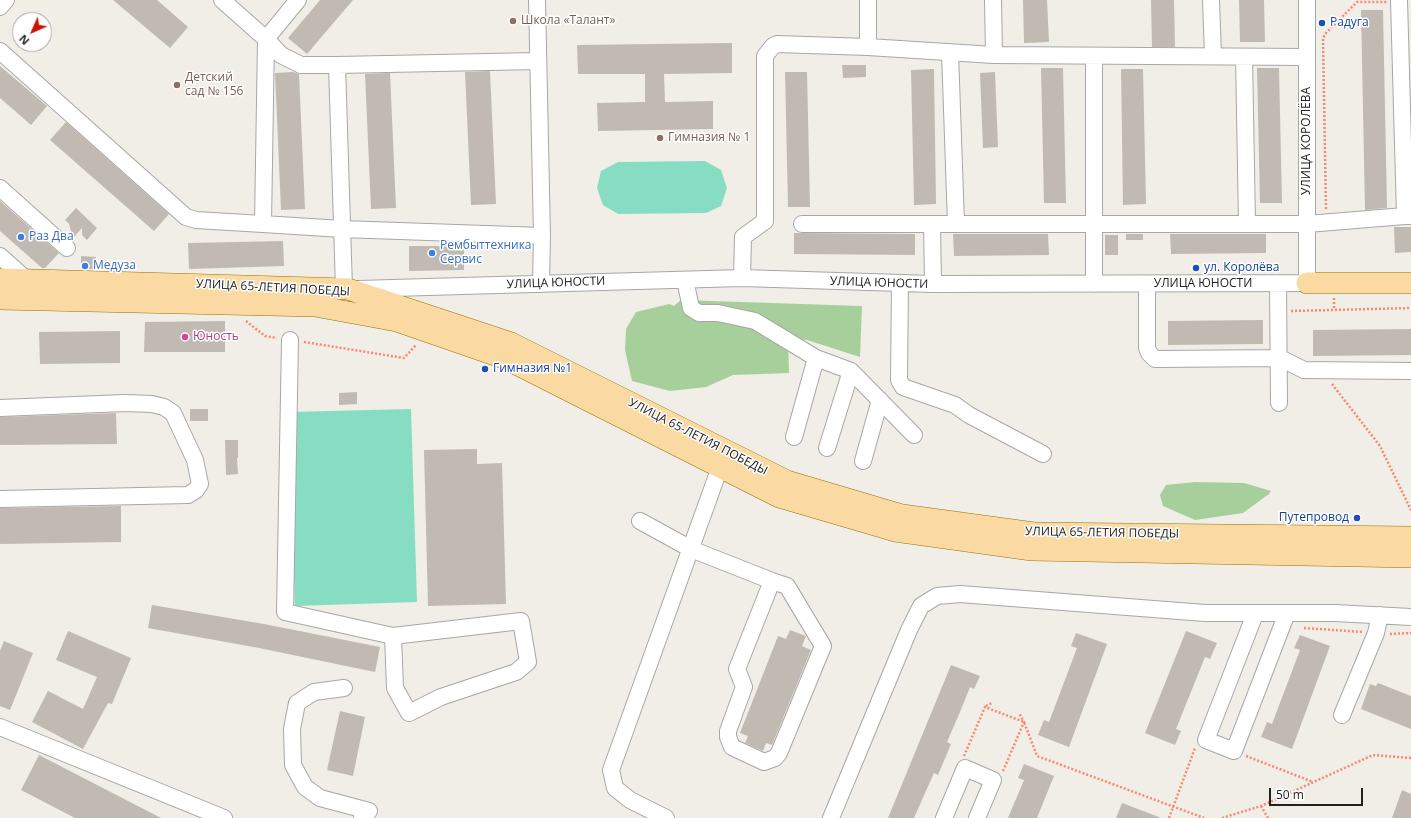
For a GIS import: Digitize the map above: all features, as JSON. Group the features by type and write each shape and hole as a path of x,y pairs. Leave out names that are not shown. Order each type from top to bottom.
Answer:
{"main road":[{"name":"УЛИЦА 65-ЛЕТИЯ ПОБЕДЫ","path":"0,279 346,289 511,343 787,481 902,516 1034,533 1411,537"},
{"name":"УЛИЦА ЮНОСТИ","path":"1307,283 1411,283"},
{"name":"УЛИЦА 65-ЛЕТИЯ ПОБЕДЫ","path":"0,299 315,306 397,321 504,358 779,497 895,531 1032,550 1411,557"}],"street":[{"path":"0,7 6,0"},
{"path":"222,0 266,39 281,55 301,65 538,61"},
{"path":"263,224 266,39 298,0"},
{"path":"537,0 542,236 541,284"},
{"path":"868,0 868,47"},
{"path":"993,0 994,55"},
{"path":"1211,0 1213,56"},
{"name":"УЛИЦА КОРОЛЁВА","path":"1307,0 1307,283"},
{"path":"802,224 1307,224 1408,216 1399,1"},
{"path":"742,278 743,237 765,221 765,56 767,51 777,44 868,47 994,55 1307,57"},
{"path":"0,51 186,217 196,220 342,229 542,236"},
{"path":"950,52 956,224"},
{"path":"1094,56 1094,284"},
{"path":"1244,57 1247,223"},
{"path":"337,65 342,229 346,289"},
{"path":"0,188 67,248"},
{"path":"932,225 933,284"},
{"path":"0,256 27,280"},
{"name":"УЛИЦА ЮНОСТИ","path":"346,289 742,278 933,284 1307,283"},
{"path":"685,280 690,308 699,313 718,312 755,321 816,358 851,371 914,435"},
{"path":"900,283 899,380 903,387 955,405 968,415 1043,454"},
{"path":"1147,284 1147,348 1149,353 1155,359 1280,358 1304,370 1411,372"},
{"path":"1278,284 1280,358 1279,403"},
{"path":"290,340 285,612 393,636 521,621 528,662 516,672 441,696 408,713 395,688 393,636"},
{"path":"794,436 816,358"},
{"path":"827,448 851,371"},
{"path":"863,461 880,400"},
{"path":"0,408 125,403 152,404 164,407 173,414 195,460 200,484 196,490 188,495 0,499"},
{"path":"666,818 630,800 615,788 611,770 720,467"},
{"path":"640,521 691,549 787,586 823,646 779,753 775,758 764,762 732,747 728,737 728,730 744,687 737,669 772,581"},
{"path":"831,818 921,606 937,596 960,594 1205,613 1287,613 1411,617"},
{"path":"1255,614 1206,740 1234,751 1287,613"},
{"path":"1342,715 1376,633 1380,615"},
{"path":"344,688 314,692 297,703 292,728 293,765 305,787 320,798 369,811 362,818"},
{"path":"0,727 224,818"},
{"path":"944,818 965,768 992,780 977,818"}],"path":[{"path":"1326,222 1323,39 1325,34 1357,2 1399,1"},
{"path":"1279,311 1411,308"},
{"path":"245,320 265,336 404,358 419,341"},
{"path":"1321,370 1380,446 1411,510"},
{"path":"1299,628 1376,633 1411,633"},
{"path":"962,759 985,706 992,703"},
{"path":"985,706 1024,722"},
{"path":"1019,713 1037,756 1204,818"},
{"path":"1002,774 1024,722"},
{"path":"1240,754 1313,782"},
{"path":"1222,818 1261,806 1372,755 1411,758"},
{"path":"1261,806 1268,818"}],"green space":[{"path":"705,161 721,170 727,188 721,206 706,213 618,214 603,205 597,188 601,171 618,162"},
{"path":"681,300 862,306 860,357 807,340 788,338 789,373 733,375 706,387 670,391 632,381 625,350 626,329 636,312 669,304 674,306"},
{"path":"411,409 417,602 295,606 289,412"},
{"path":"1195,482 1244,483 1271,491 1243,513 1195,520 1163,506 1160,495 1166,485"}],"building":[{"path":"113,0 157,0 188,27 170,48"},
{"path":"320,0 353,0 307,54 288,38"},
{"path":"1023,0 1047,0 1049,42 1024,43"},
{"path":"1151,0 1174,0 1175,47 1152,47"},
{"path":"1239,0 1264,0 1265,42 1240,42"},
{"path":"1361,10 1383,10 1387,208 1365,210"},
{"path":"732,43 732,73 664,74 665,102 713,101 713,129 598,131 597,103 645,102 645,74 578,74 577,45"},
{"path":"842,65 866,65 866,77 843,78"},
{"path":"0,66 47,106 31,125 0,98"},
{"path":"1041,68 1063,68 1066,203 1044,203"},
{"path":"1257,68 1279,68 1282,203 1260,203"},
{"path":"934,69 936,204 914,205 911,70"},
{"path":"1121,69 1143,69 1146,204 1123,205"},
{"path":"490,71 496,204 471,205 465,72"},
{"path":"293,72 299,74 305,209 281,210 275,73"},
{"path":"785,72 807,72 810,207 788,207"},
{"path":"995,72 998,147 983,148 980,73"},
{"path":"390,73 396,208 371,209 365,74"},
{"path":"66,122 169,214 154,231 50,140"},
{"path":"0,201 59,253 45,268 42,268 0,231"},
{"path":"76,208 97,228 87,240 82,235 82,228 73,238 69,224 65,220"},
{"path":"1394,227 1411,227 1411,252 1395,253"},
{"path":"794,233 915,234 915,255 794,254"},
{"path":"953,234 1048,234 1049,255 954,256"},
{"path":"1126,234 1143,234 1143,240 1126,240"},
{"path":"1170,234 1266,234 1266,253 1171,254"},
{"path":"1105,235 1118,235 1118,255 1105,255"},
{"path":"283,241 284,266 189,269 188,243"},
{"path":"409,246 464,246 464,270 409,271"},
{"path":"81,256 96,257 96,269 81,269"},
{"path":"1263,320 1263,344 1168,345 1168,321"},
{"name":"Юность","path":"225,321 225,352 144,352 145,322"},
{"path":"1411,329 1411,355 1313,356 1313,330"},
{"path":"120,331 120,363 40,364 39,332"},
{"path":"357,392 357,404 339,405 339,393"},
{"path":"190,409 208,409 208,421 190,421"},
{"path":"116,413 117,444 0,445 0,417"},
{"path":"225,440 238,440 238,474 226,475"},
{"path":"477,449 477,464 502,463 506,604 428,606 424,450"},
{"path":"121,506 121,542 0,544 0,508"},
{"path":"152,605 264,624 380,647 375,672 259,648 148,628"},
{"path":"790,630 806,636 802,646 811,650 772,745 766,743 763,751 745,743 748,736 740,733 778,636 786,639"},
{"path":"68,631 131,658 112,704 108,703 83,749 32,722 48,691 83,709 97,677 56,660"},
{"path":"1186,631 1217,643 1210,659 1205,657 1176,729 1181,731 1175,745 1145,733"},
{"path":"1076,633 1107,644 1069,747 1038,735 1044,720 1049,722 1077,648 1071,646"},
{"path":"1300,635 1330,646 1292,749 1261,737 1267,722 1272,724 1300,650 1294,648"},
{"path":"4,641 33,653 10,710 0,706 0,651"},
{"path":"951,665 980,676 974,689 970,687 947,742 951,744 938,775 934,773 914,818 888,818"},
{"path":"1378,683 1411,696 1411,729 1361,709 1370,684 1376,686"},
{"path":"340,711 365,717 353,776 327,770"},
{"path":"39,755 161,818 75,818 21,790"},
{"path":"1024,764 1054,776 1037,818 1008,818 1024,780 1018,778"},
{"path":"1402,790 1411,794 1411,818 1392,818"},
{"path":"1122,803 1159,817 1159,818 1116,818"}],"place":[{"name":"Школа «Талант»","path":"513,21"},
{"name":"Радуга","path":"1322,23"},
{"name":"Детский сад № 156","path":"177,85"},
{"name":"Гимназия № 1","path":"660,138"},
{"name":"Раз Два","path":"21,237"},
{"name":"Рембыттехника Сервис","path":"432,253"},
{"name":"Медуза","path":"85,266"},
{"name":"ул. Королёва","path":"1196,268"},
{"name":"Юность","path":"185,337"},
{"name":"Гимназия №1","path":"485,369"},
{"name":"Путепровод","path":"1357,518"}]}
